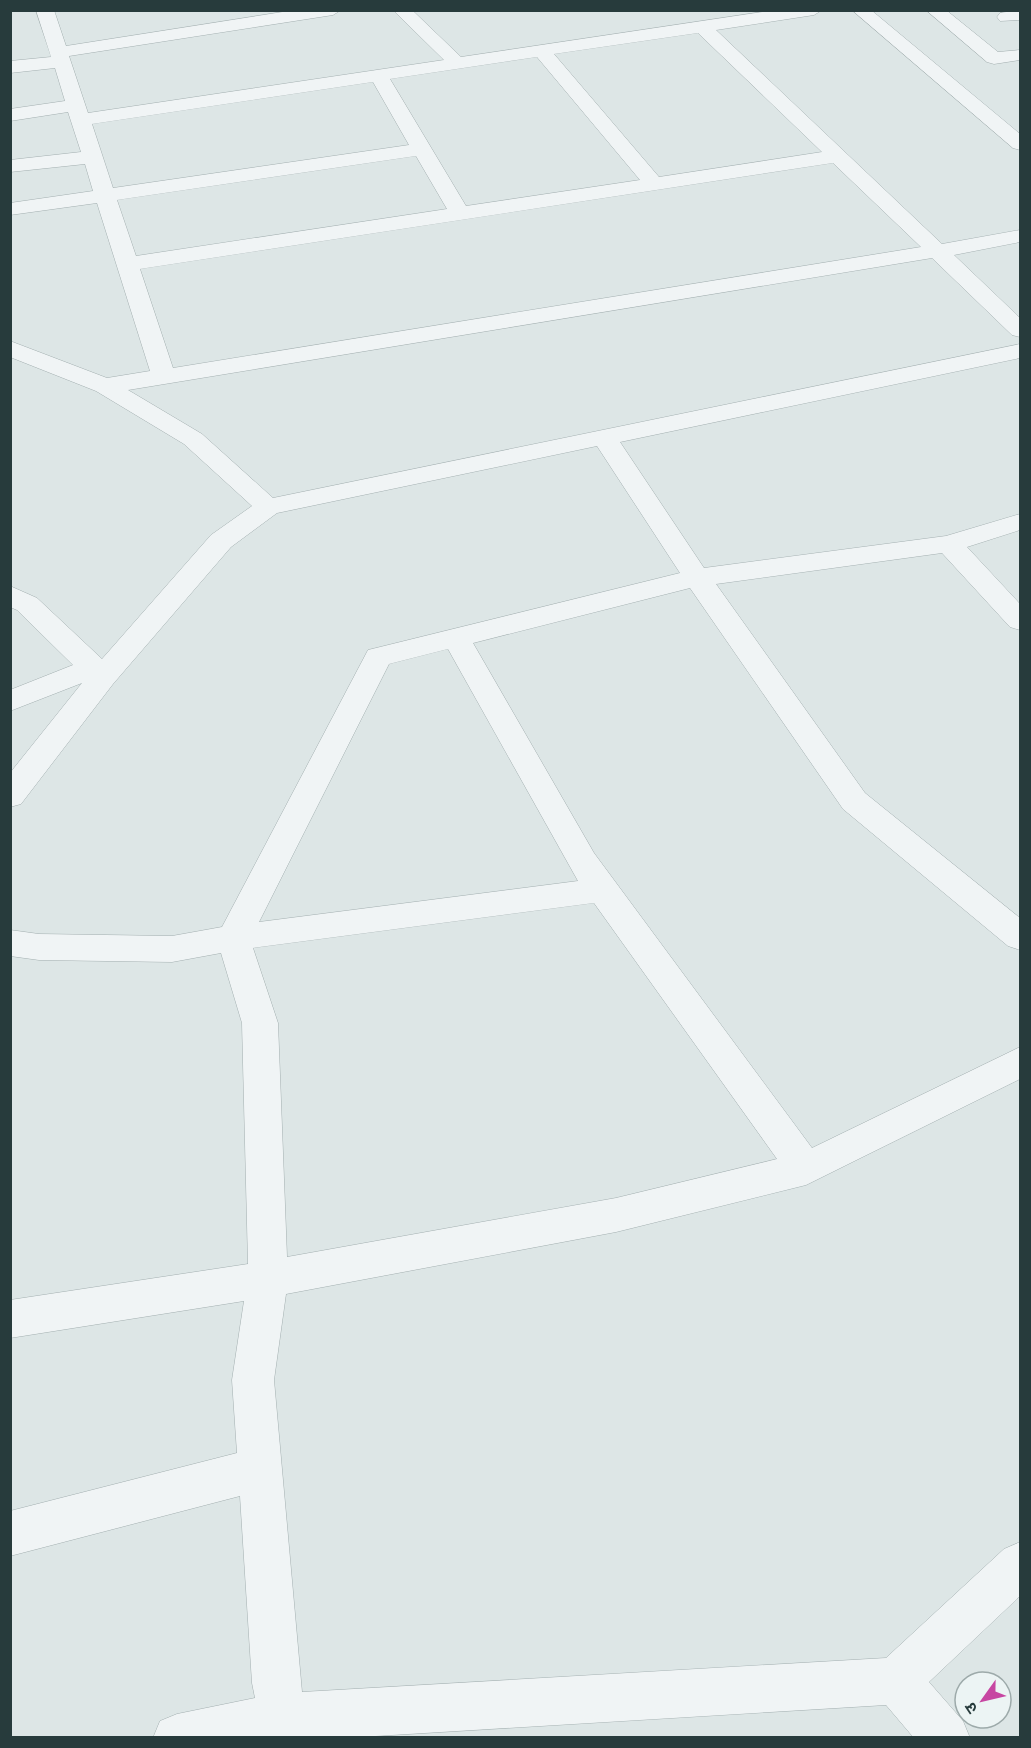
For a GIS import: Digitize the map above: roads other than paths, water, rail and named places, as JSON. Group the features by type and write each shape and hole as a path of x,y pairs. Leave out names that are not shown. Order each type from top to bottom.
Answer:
{"street":[{"path":"45,10 163,375"},
{"path":"10,68 60,57 333,10"},
{"path":"401,10 446,50 456,63"},
{"path":"10,115 78,113 378,74 813,10"},
{"path":"860,10 1020,144"},
{"path":"934,10 994,58"},
{"path":"702,27 1020,330"},
{"path":"541,50 654,184"},
{"path":"973,61 1020,55"},
{"path":"929,68 951,64"},
{"path":"378,74 460,214"},
{"path":"10,209 106,197 422,148"},
{"path":"127,264 839,156"},
{"path":"10,166 93,157"},
{"path":"105,386 1020,236"},
{"path":"10,348 105,386 193,439 268,507"},
{"path":"10,796 98,672 220,541 268,507 1020,351"},
{"path":"10,366 34,357"},
{"path":"604,437 697,578 854,801 1020,937"},
{"path":"283,1717 276,1683 253,1380 268,1279 260,1023 233,938 378,657 697,578 949,544 1020,522"},
{"path":"949,544 1020,621"},
{"path":"10,595 27,604 98,672"},
{"path":"456,638 582,862 806,1169"},
{"path":"10,701 98,672"},
{"path":"10,943 39,947 172,949 233,938 602,890"},
{"path":"10,1319 268,1279 616,1215 806,1169 1020,1062"},
{"path":"10,1534 259,1469"},
{"path":"177,1737 283,1717 896,1681 1020,1565"},
{"path":"896,1681 946,1737"}]}
